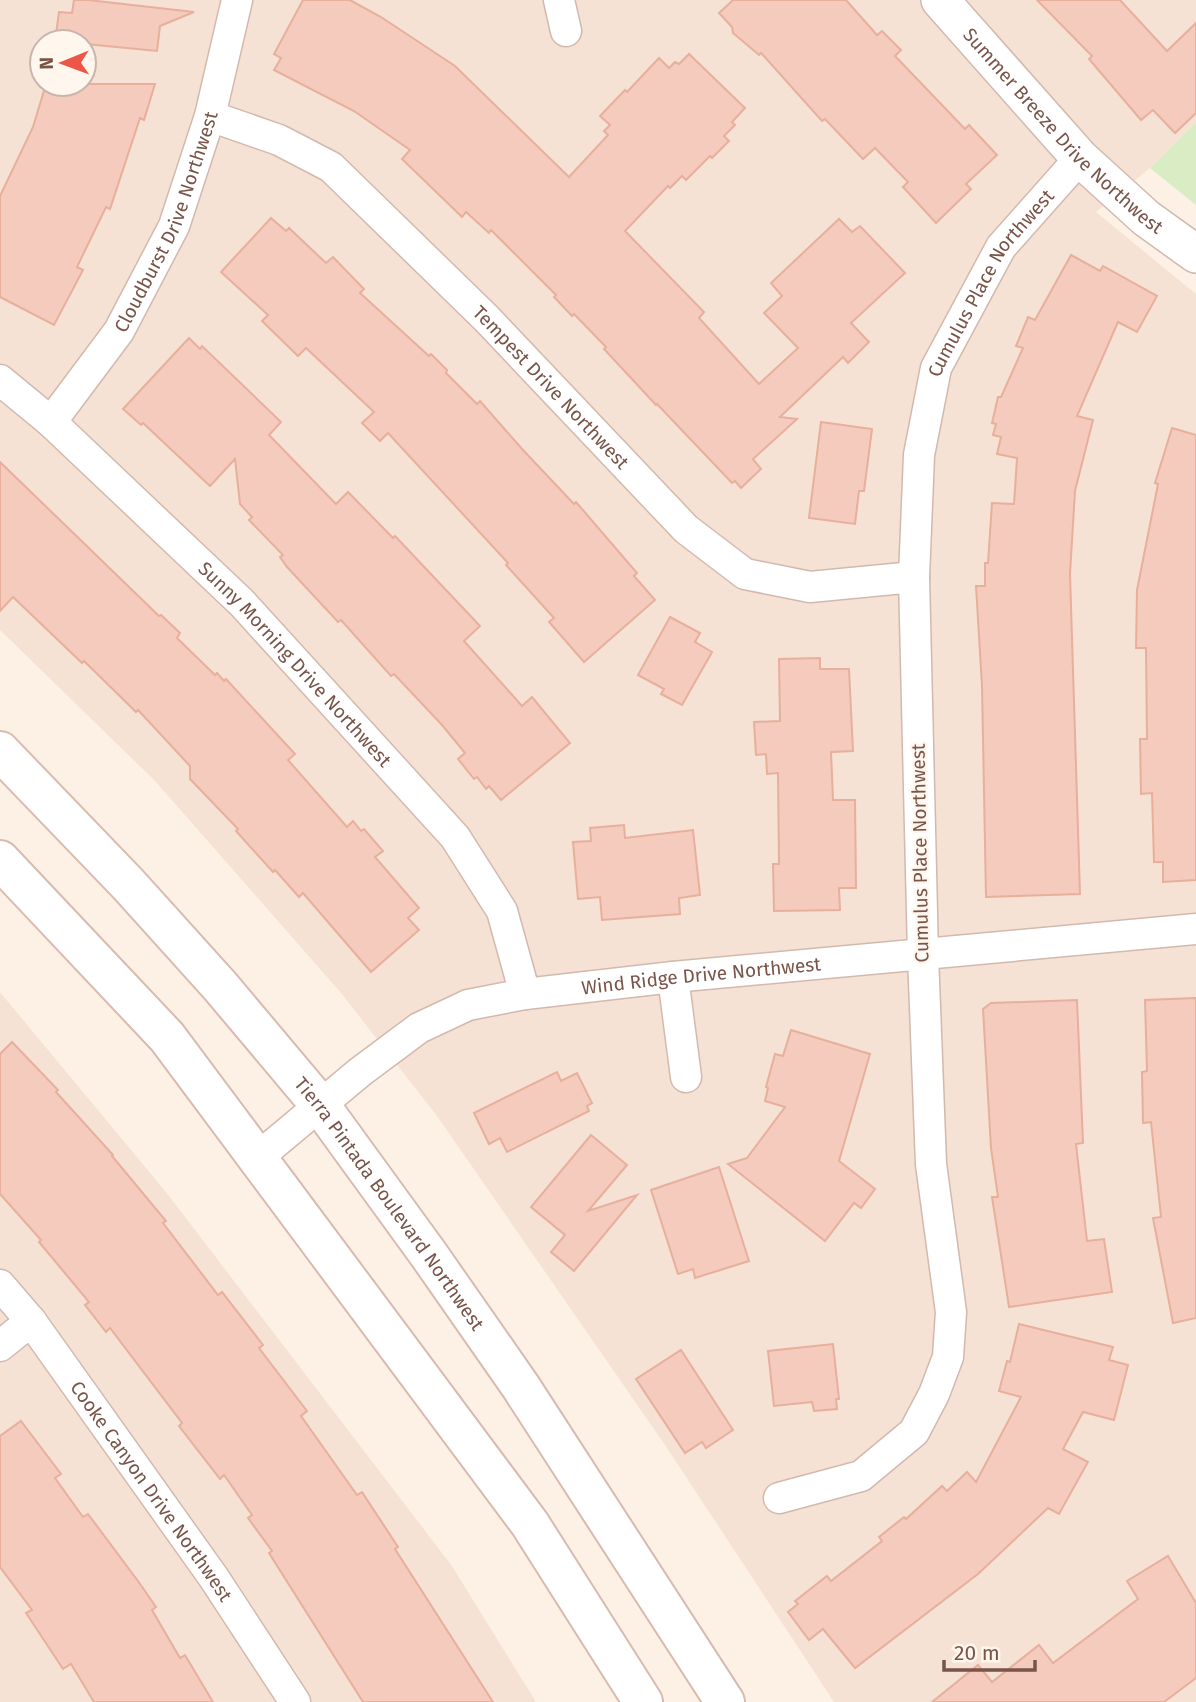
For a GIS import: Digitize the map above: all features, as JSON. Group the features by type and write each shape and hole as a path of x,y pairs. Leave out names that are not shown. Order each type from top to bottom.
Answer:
{"main road":[{"name":"Tierra Pintada Boulevard Northwest","path":"0,751 220,986 320,1105 521,1387 725,1702"},
{"path":"0,860 167,1037 530,1524 643,1702"}],"street":[{"name":"Cloudburst Drive Northwest","path":"51,422 119,331 174,226 211,116 237,0"},
{"path":"559,0 566,31"},
{"name":"Summer Breeze Drive Northwest","path":"940,0 1080,158 1146,218 1196,254"},
{"name":"Tempest Drive Northwest","path":"211,116 279,140 331,167 486,318 686,529 745,574 810,587 914,577"},
{"name":"Cumulus Place Northwest","path":"779,1498 861,1476 914,1432 934,1394 948,1357 951,1312 931,1164 923,955 914,577 919,455 936,368 1001,247 1080,158"},
{"name":"Sunny Morning Drive Northwest","path":"0,380 51,422 242,603 455,837 502,911 525,994"},
{"name":"Wind Ridge Drive Northwest","path":"257,1158 419,1028 468,1005 525,994 673,977 1196,929"},
{"path":"673,977 686,1077"},
{"name":"Cooke Canyon Drive Northwest","path":"0,1285 31,1321 214,1578 295,1702"},
{"path":"0,1346 31,1321"}],"shaded area":[{"path":"0,0 1196,0 1196,122 1150,168 1096,212 1196,294 1196,1702 834,1702 665,1445 437,1116 341,993 155,781 0,630"},
{"path":"0,992 166,1192 452,1566 536,1702 0,1702"}],"green space":[{"path":"1196,122 1196,205 1150,168"}],"building":[{"path":"74,0 194,12 160,26 157,51 98,45 98,28 57,28 59,12 72,13"},
{"path":"303,0 350,0 381,17 455,66 569,177 608,135 604,131 610,125 600,116 625,90 627,92 659,58 669,68 675,62 679,64 689,54 745,108 732,122 735,125 724,136 729,141 686,180 682,176 670,188 668,186 625,231 704,312 699,318 759,384 798,348 764,313 782,296 771,283 839,219 852,232 860,226 905,273 851,323 869,342 848,363 843,357 780,417 797,419 753,459 761,469 741,488 735,481 732,483 604,349 606,347 574,314 572,316 554,297 556,295 491,230 489,233 466,212 462,217 402,159 410,150 354,111 274,70 281,58 274,54"},
{"path":"733,0 846,0 877,35 882,31 901,50 895,56 965,129 969,125 997,155 966,184 971,189 936,223 903,187 908,182 875,148 863,159 825,119 822,121 761,53 759,55 733,33 732,27 719,13"},
{"path":"1037,0 1120,0 1167,51 1196,23 1196,113 1175,133 1153,110 1141,120 1089,59 1092,56"},
{"path":"98,84 155,84 144,120 140,118 110,209 106,207 77,267 83,270 54,325 0,297 0,196 33,127 42,98 98,98"},
{"path":"271,218 286,231 289,228 326,263 333,257 364,289 360,293 429,356 431,354 477,404 480,401 574,504 576,502 637,573 634,576 655,600 584,662 549,622 554,618 506,565 508,563 388,433 380,441 362,423 374,412 306,348 298,356 262,321 268,315 221,272"},
{"path":"1071,255 1100,271 1103,266 1157,296 1137,332 1118,322 1077,416 1093,420 1075,491 1070,574 1080,894 986,897 982,686 976,586 985,586 992,503 1014,504 1017,458 997,454 1001,437 993,435 996,424 992,423 998,397 1001,397 1023,348 1016,346 1028,317 1035,320"},
{"path":"189,338 200,349 202,346 281,422 269,435 336,504 348,492 393,538 395,536 480,626 464,641 522,706 532,697 570,743 501,800 489,786 486,789 477,777 474,779 458,759 465,753 442,725 394,674 391,676 341,620 338,622 287,567 280,557 283,555 249,520 252,517 240,504 235,459 210,486 143,423 141,425 123,409"},
{"path":"821,422 872,429 864,491 859,491 855,524 809,518"},
{"path":"1172,428 1196,435 1196,880 1163,882 1163,862 1154,862 1152,793 1141,794 1140,739 1147,739 1146,648 1136,648 1137,590 1158,484 1155,483"},
{"path":"0,462 159,616 180,633 177,638 215,675 217,673 224,681 226,679 295,754 288,760 347,827 353,821 361,831 364,829 383,851 375,857 419,908 408,918 419,930 371,972 303,893 299,897 236,831 238,829 190,779 190,766 138,710 136,712 13,597 0,611"},
{"path":"670,617 700,633 695,642 712,652 682,705 661,694 664,689 638,675"},
{"path":"820,658 820,669 849,669 853,751 831,752 833,800 855,800 856,888 839,888 840,910 774,911 773,864 779,864 778,773 767,774 766,754 756,755 754,722 780,721 779,659"},
{"path":"624,825 625,838 693,830 700,895 679,898 680,914 602,920 600,897 578,899 573,842 591,841 590,828"},
{"path":"1196,998 1196,1318 1173,1323 1153,1218 1161,1217 1151,1122 1143,1123 1142,1072 1147,1071 1145,1000"},
{"path":"1077,1000 1083,1143 1076,1144 1087,1241 1104,1239 1112,1292 1009,1307 992,1197 998,1197 991,1148 983,1009 991,1003"},
{"path":"791,1030 870,1054 839,1161 875,1189 861,1208 854,1203 825,1241 728,1164 747,1158 785,1107 765,1101 766,1087 775,1054 783,1056"},
{"path":"12,1042 58,1090 56,1092 113,1155 166,1221 163,1223 218,1295 222,1292 263,1345 259,1348 307,1411 301,1416 357,1495 362,1492 398,1547 395,1549 493,1702 363,1702 269,1553 272,1551 248,1518 252,1515 224,1475 220,1479 179,1426 182,1423 110,1328 106,1332 85,1305 89,1302 39,1242 41,1240 0,1194 0,1054"},
{"path":"557,1072 561,1081 577,1073 592,1103 587,1106 589,1111 507,1152 500,1138 489,1144 474,1113"},
{"path":"591,1135 627,1165 588,1211 637,1195 574,1271 551,1252 565,1235 531,1207"},
{"path":"719,1167 749,1261 695,1278 693,1269 678,1274 651,1190"},
{"path":"1019,1324 1113,1347 1109,1360 1128,1365 1114,1420 1083,1412 1063,1449 1088,1462 1059,1514 1048,1508 978,1574 855,1668 823,1629 809,1640 788,1612 798,1604 795,1601 827,1576 831,1581 882,1541 879,1537 904,1517 906,1519 942,1486 947,1491 967,1472 976,1482 1021,1397 999,1391 1007,1361 1010,1362"},
{"path":"833,1344 839,1399 836,1399 837,1409 814,1411 812,1402 774,1406 768,1351"},
{"path":"681,1350 733,1430 706,1448 702,1442 685,1453 636,1379"},
{"path":"21,1421 61,1474 55,1478 83,1517 88,1514 156,1607 152,1610 180,1658 185,1655 213,1702 94,1702 71,1664 63,1669 26,1613 32,1610 0,1567 0,1436"},
{"path":"1168,1556 1196,1603 1196,1678 1164,1702 932,1702 978,1665 992,1682 1039,1645 1053,1663 1138,1599 1127,1581"}]}
